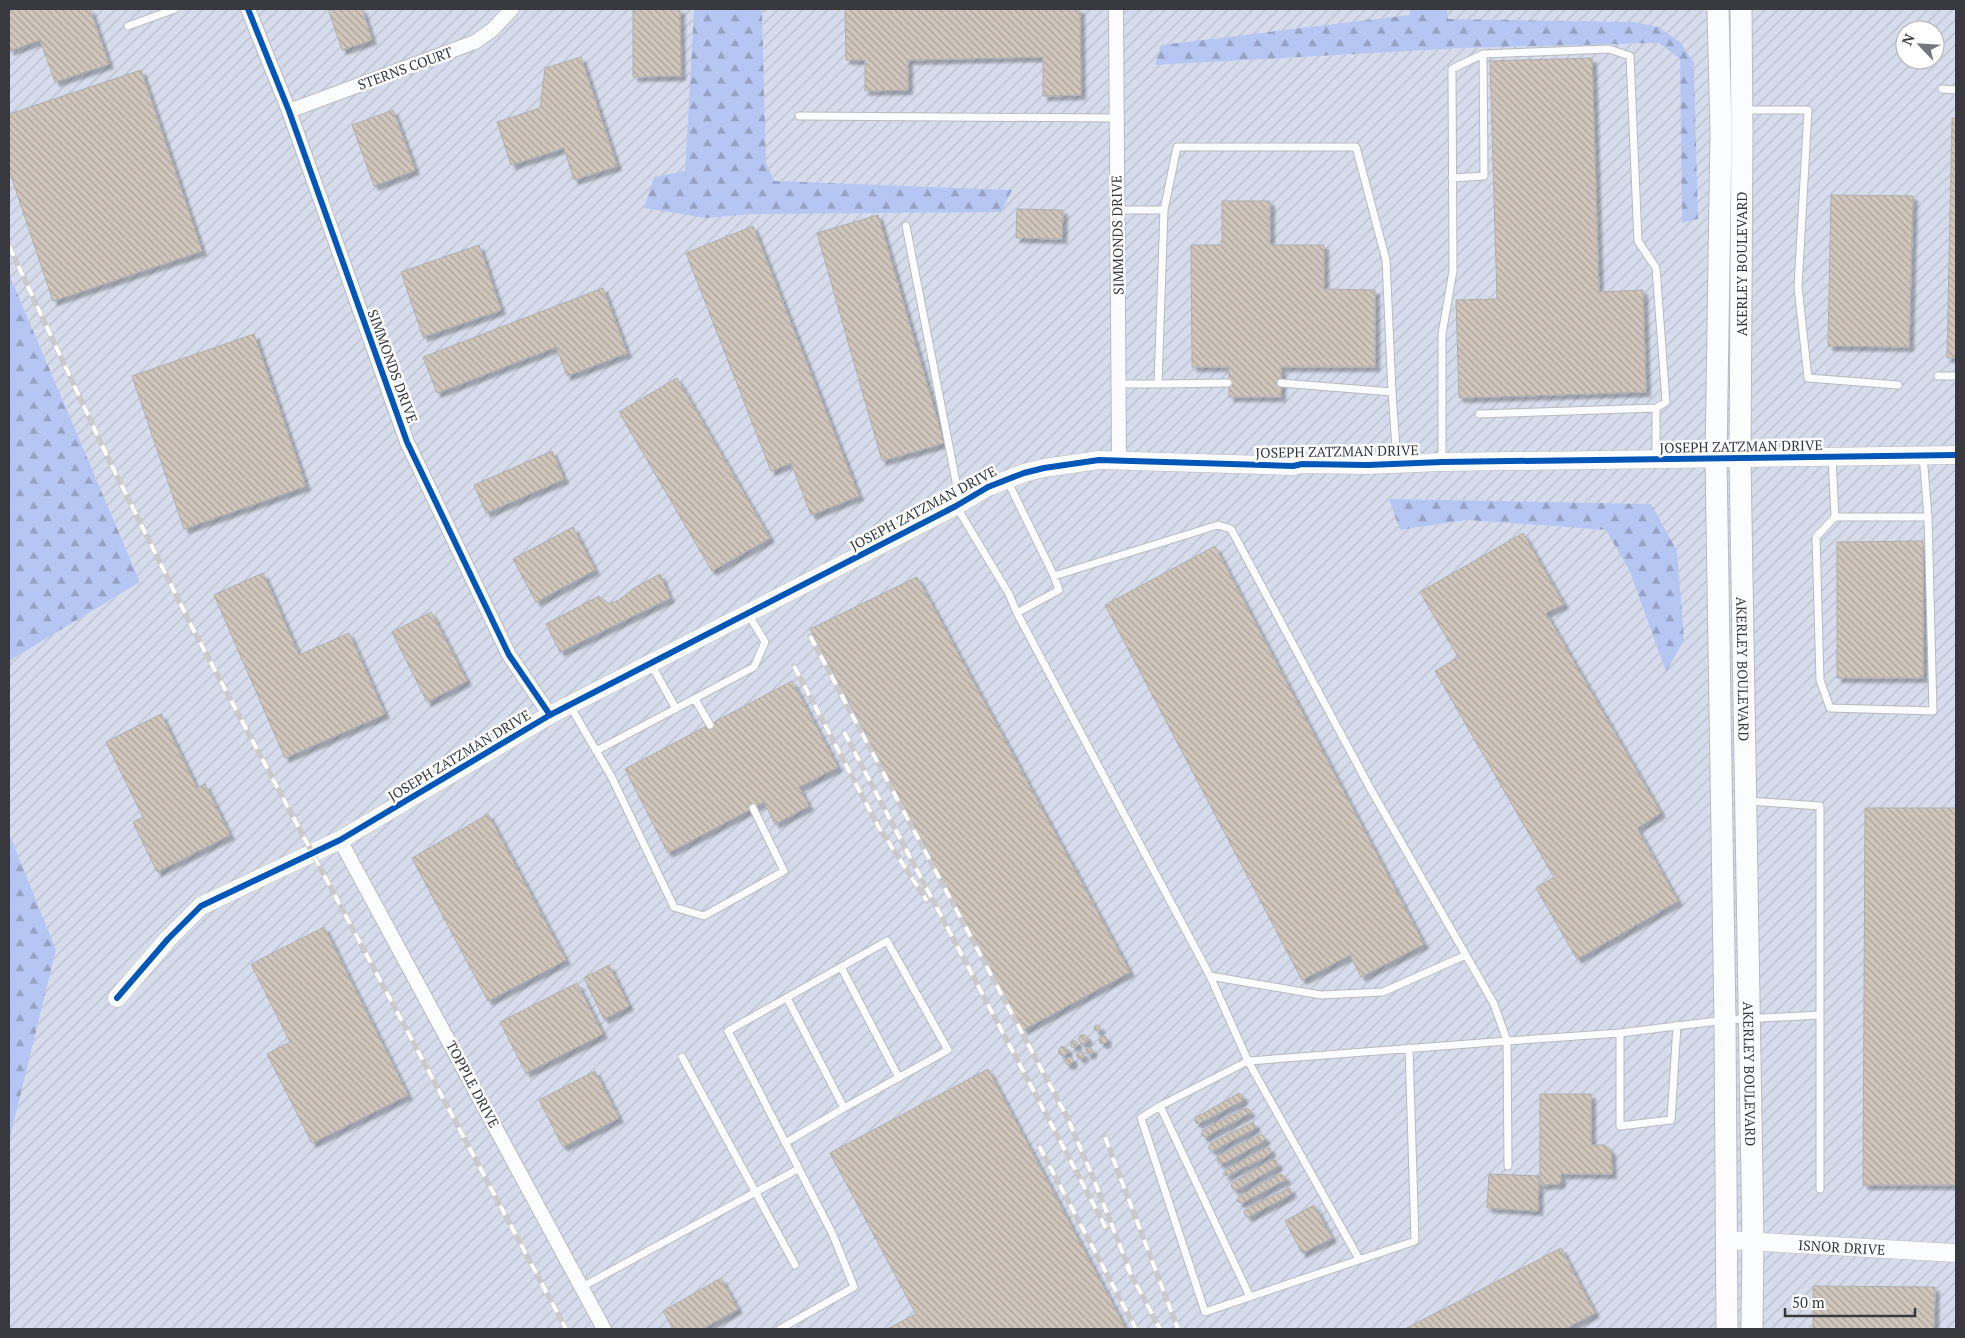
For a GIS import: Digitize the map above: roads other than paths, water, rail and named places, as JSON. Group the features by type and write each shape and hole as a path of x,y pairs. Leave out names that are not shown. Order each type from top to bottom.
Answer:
{"main road":[{"name":"AKERLEY BOULEVARD","path":"1718,9 1731,111"},
{"name":"AKERLEY BOULEVARD","path":"1741,9 1731,111 1731,132 1740,459 1752,1329"},
{"name":"AKERLEY BOULEVARD","path":"1726,1329 1725,1020 1716,459 1731,132"}],"street":[{"name":"SIMMONDS DRIVE","path":"248,9 289,111 407,442 509,656 550,715"},
{"name":"STERNS COURT","path":"289,111 475,42 492,30 512,9"},
{"name":"SIMMONDS DRIVE","path":"1116,9 1119,461"},
{"name":"JOSEPH ZATZMAN DRIVE","path":"117,998 168,939 202,906 340,840 550,715 956,506 988,487 1024,473 1053,466 1099,460 1293,466 1302,464 1832,458 1956,454"},
{"name":"TOPPLE DRIVE","path":"340,840 604,1329"},
{"name":"ISNOR DRIVE","path":"1726,1240 1956,1253"}],"lane":[{"path":"128,26 175,9"},
{"path":"1442,462 1442,334 1453,271 1452,68 1483,54 1609,48 1630,56 1638,242 1656,268 1666,402 1656,408 1478,414"},
{"path":"1452,178 1484,176 1483,54"},
{"path":"1942,89 1956,90"},
{"path":"1731,111 1808,110 1798,287 1808,378 1898,385"},
{"path":"799,116 1116,118"},
{"path":"1158,384 1164,210 1177,147 1356,147 1386,260 1397,464"},
{"path":"1118,210 1164,210"},
{"path":"906,226 958,492 956,506 1009,594 1210,976 1248,1061 1359,1259"},
{"path":"1938,376 1956,376"},
{"path":"1119,384 1228,383"},
{"path":"1281,383 1392,392"},
{"path":"1656,408 1656,460"},
{"path":"1923,455 1928,516 1933,711 1830,708 1820,680 1816,537 1835,517 1928,516"},
{"path":"1832,458 1835,517"},
{"path":"1007,479 1059,590 1018,613"},
{"path":"1054,576 1218,525 1231,529 1370,788 1494,1004 1507,1041 1508,1166"},
{"path":"596,750 754,667 764,642 748,614"},
{"path":"650,664 676,709"},
{"path":"696,699 710,725"},
{"path":"570,705 610,776 674,907 704,916 784,871 753,808"},
{"path":"1746,801 1820,806 1820,1189"},
{"path":"780,1329 854,1287 834,1235 798,1169 728,1031 887,941 948,1050 785,1143"},
{"path":"1210,976 1321,995 1383,992 1466,956"},
{"path":"840,967 899,1078"},
{"path":"787,998 844,1108"},
{"path":"1409,1048 1415,1241 1205,1312 1141,1118 1160,1106 1248,1061 1409,1048 1620,1033 1725,1020 1820,1015"},
{"path":"1620,1033 1620,1126 1671,1120 1677,1025"},
{"path":"682,1057 795,1265"},
{"path":"1160,1106 1250,1296"},
{"path":"582,1287 798,1169"}],"railway":[{"path":"9,246 109,460 194,631 566,1329"},
{"path":"810,636 1067,1117 1130,1271"},
{"path":"794,666 878,826 927,901"},
{"path":"844,732 1106,1228"},
{"path":"1105,1137 1178,1329"},
{"path":"1039,1146 1136,1329"},
{"path":"1126,1265 1160,1329"}]}
